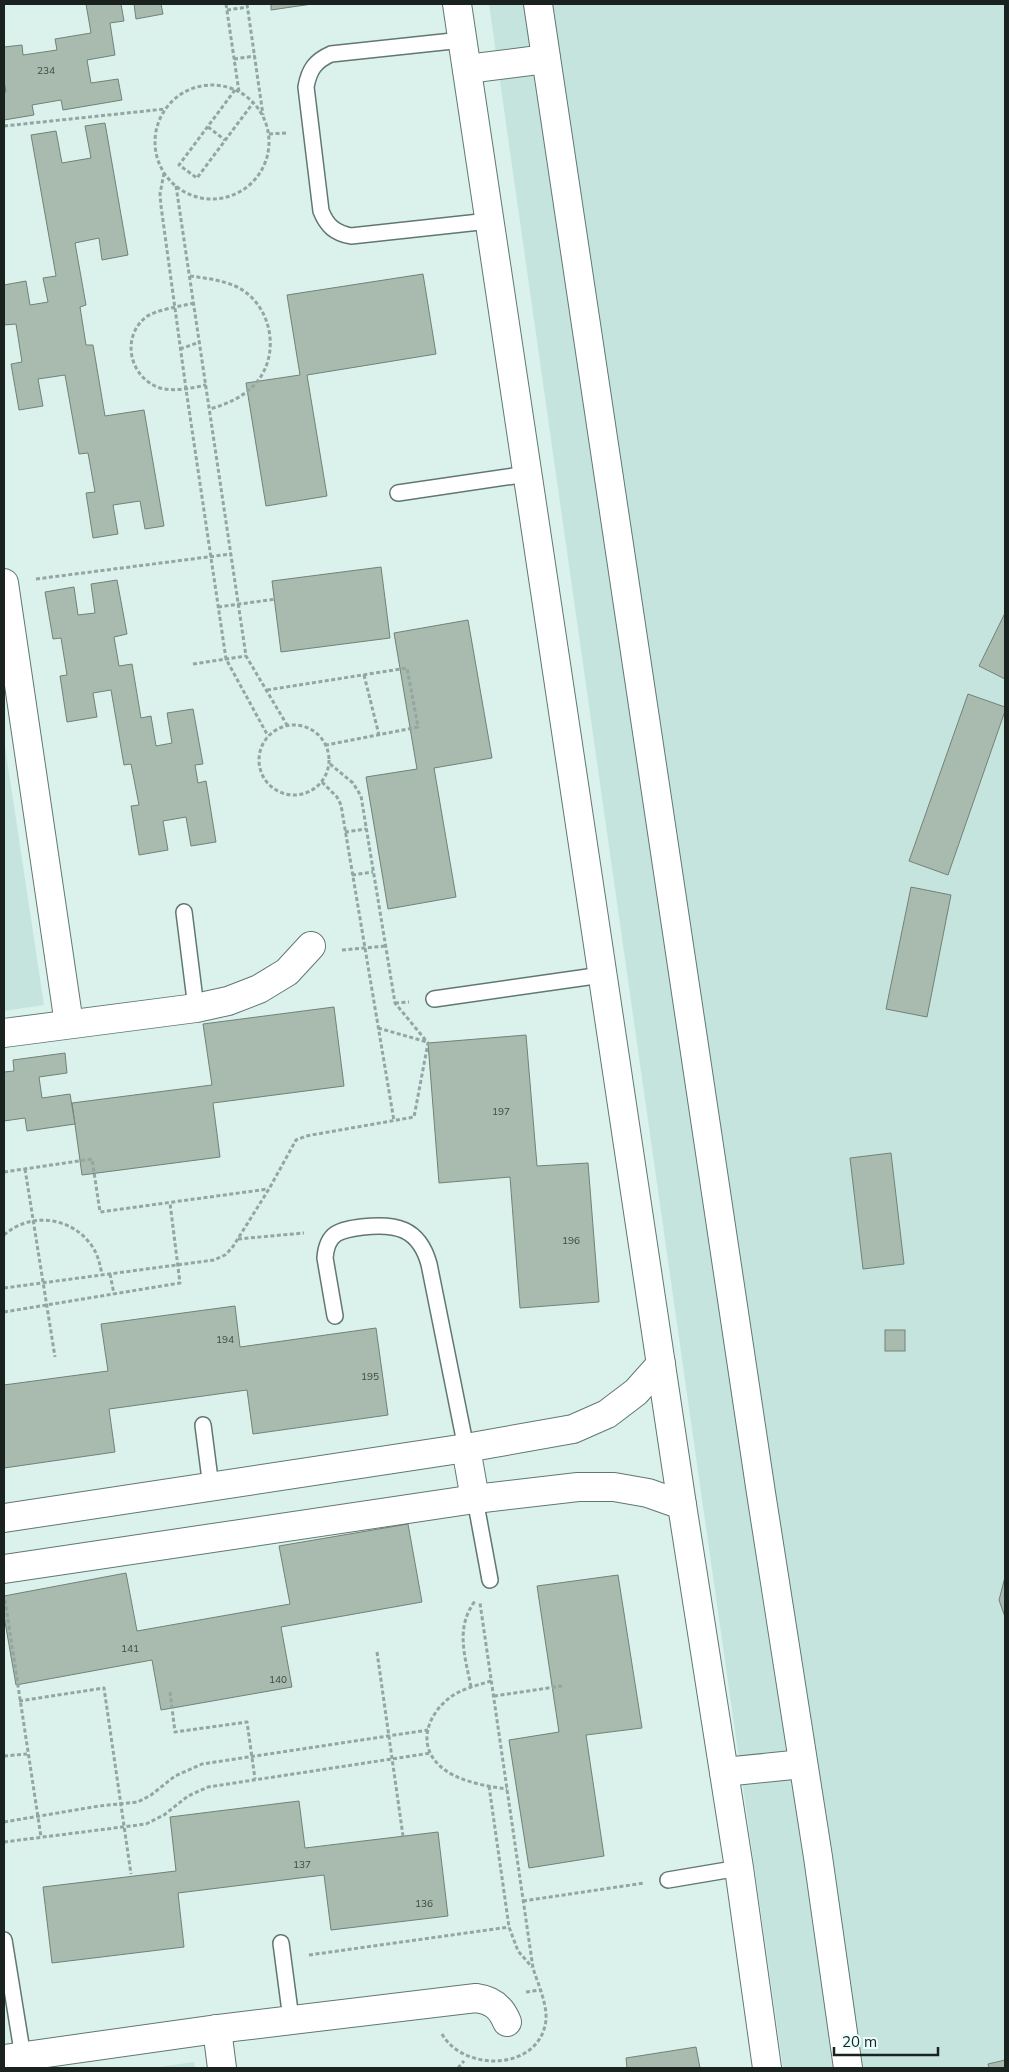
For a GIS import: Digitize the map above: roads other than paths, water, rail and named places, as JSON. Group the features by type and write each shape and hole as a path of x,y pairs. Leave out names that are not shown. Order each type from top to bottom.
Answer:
{"street":[{"path":"457,4 682,1505 739,1868 767,2068"},
{"path":"538,4 761,1493 804,1764 848,2068"},
{"path":"467,69 546,59"},
{"path":"4,583 69,1024"},
{"path":"4,1033 196,1008 228,1001 259,989 287,972 308,950"},
{"path":"4,1518 466,1448 573,1429 614,1409 636,1392 661,1364"},
{"path":"466,1448 475,1499"},
{"path":"4,1569 475,1499 578,1487 614,1487 648,1493 682,1505"},
{"path":"724,1772 804,1764"},
{"path":"14,2058 291,2019 476,1998 488,1999 496,2005 503,2012 507,2022"},
{"path":"216,2029 222,2068"}],"lane":[{"path":"462,40 332,54 321,58 313,66 308,76 306,87 320,211 332,229 341,234 351,236 489,221"},
{"path":"398,493 527,474"},
{"path":"184,912 196,1008"},
{"path":"434,999 602,974"},
{"path":"335,1316 325,1258 329,1241 341,1230 382,1225 393,1226 413,1236 426,1253 466,1448"},
{"path":"203,1425 211,1487"},
{"path":"475,1499 490,1580"},
{"path":"668,1880 739,1868"},
{"path":"4,1940 14,2058"},
{"path":"281,1943 291,2019"}]}
